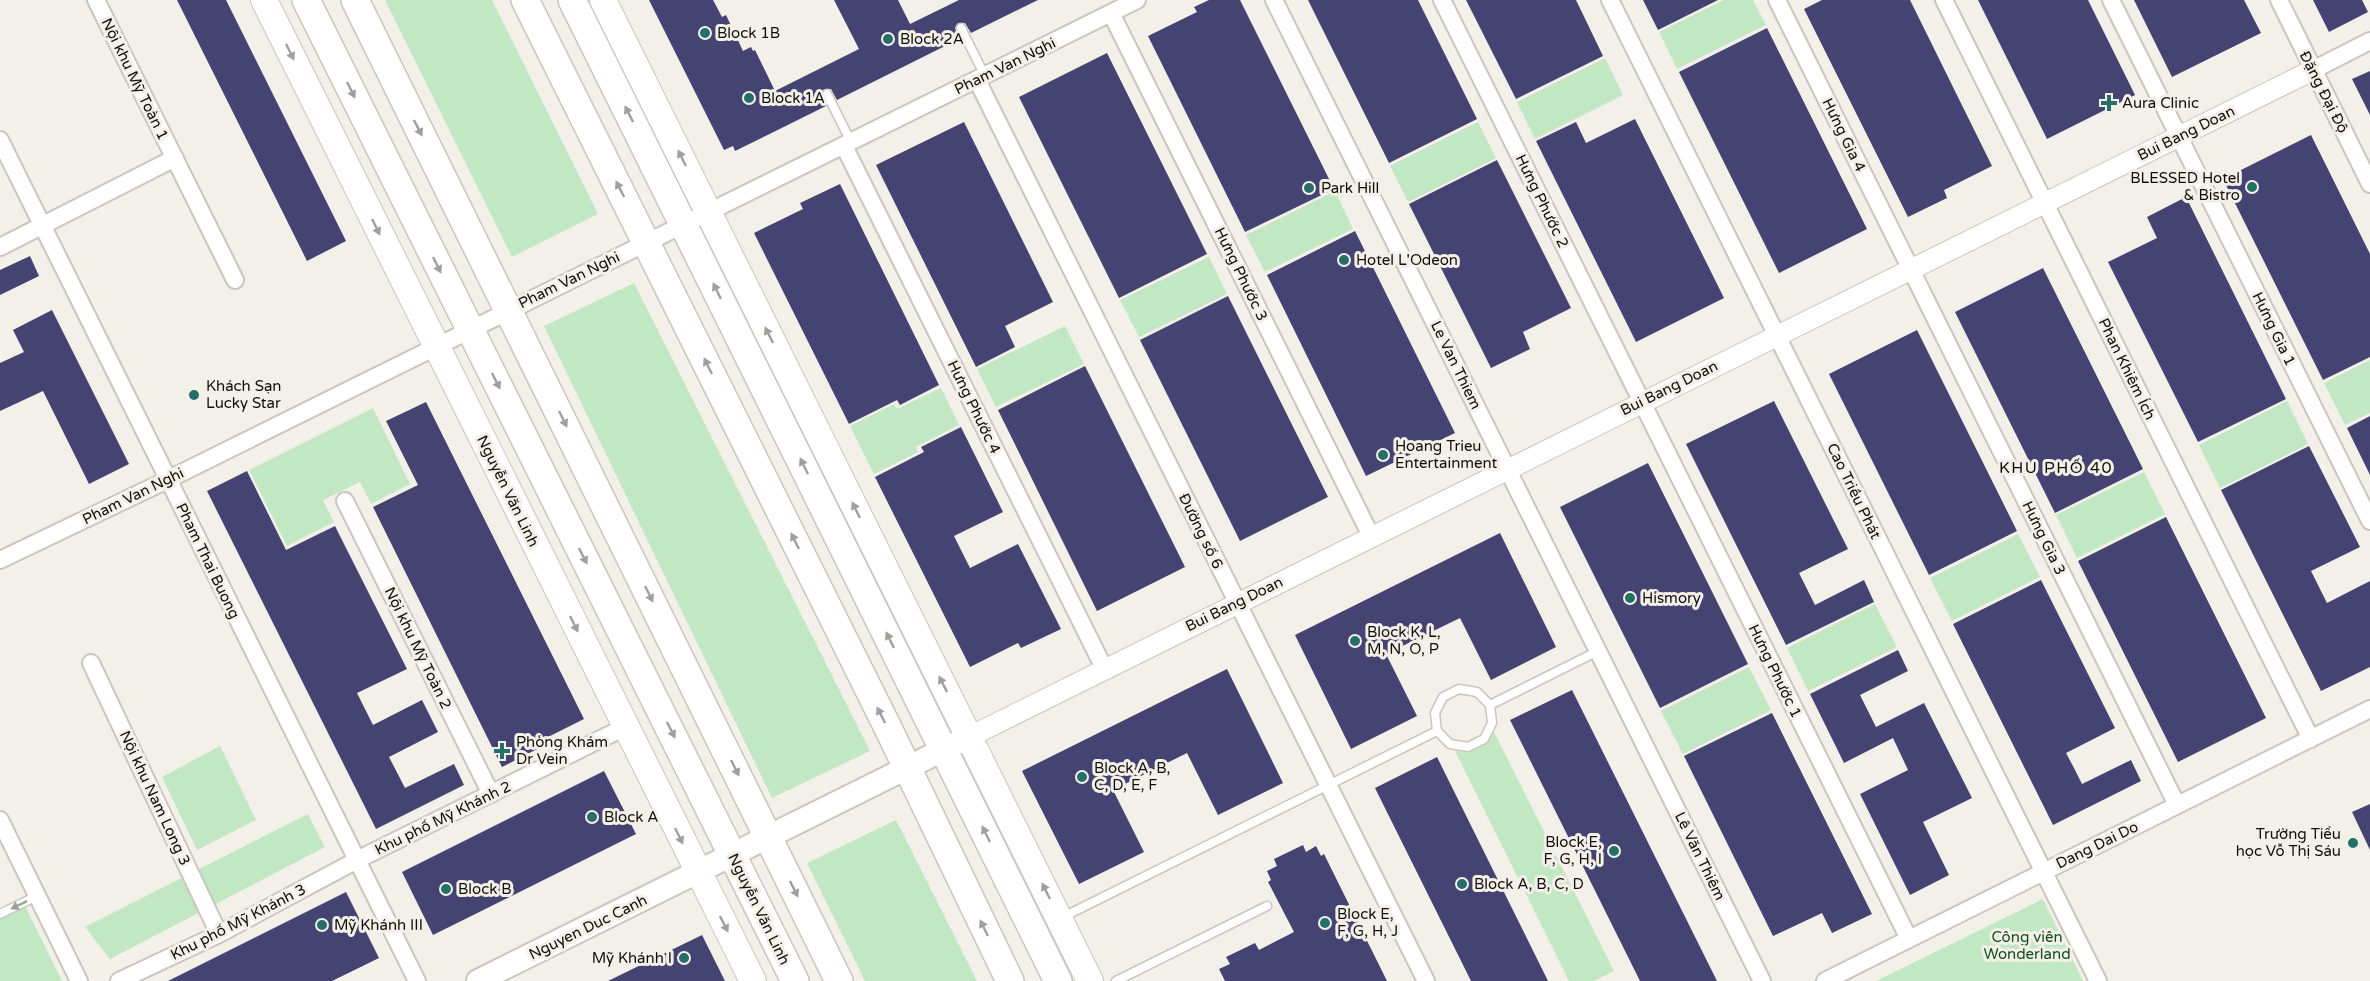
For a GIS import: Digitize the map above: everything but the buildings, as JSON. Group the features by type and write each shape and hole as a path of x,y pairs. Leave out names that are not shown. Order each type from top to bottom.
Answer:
{"highway":[{"name":"Nguyễn Văn Linh","path":"306,0 795,981"},
{"path":"355,0 839,981"},
{"path":"525,0 1010,981"},
{"path":"572,0 1058,981"}],"main road":[{"name":"Nguyễn Văn Linh","path":"264,0 753,981"},
{"path":"603,0 1090,981"},
{"name":"Nguyen Duc Canh","path":"478,981 969,737"}],"street":[{"name":"Nội khu Mỹ Toàn 1","path":"96,0 236,280"},
{"name":"Pham Van Nghi","path":"0,560 167,480 646,241 848,144 1116,7 1137,0"},
{"name":"Le Van Thiem","path":"1274,0 1762,981"},
{"name":"Hưng Phước 2","path":"1442,0 1641,402"},
{"name":"Cao Triều Phát","path":"1610,0 2098,981"},
{"name":"Hưng Gia 4","path":"1777,0 1911,270"},
{"name":"Phan Khiêm Ích","path":"1944,0 2311,739"},
{"name":"Hưng Gia 1","path":"2111,0 2370,521"},
{"name":"Đặng Đại Độ","path":"2279,0 2370,184"},
{"name":"Hưng Phước 3","path":"1116,7 1371,536"},
{"name":"Bui Bang Doan","path":"969,737 2370,41"},
{"name":"Đường số 6","path":"981,78 1237,603 1426,981"},
{"name":"Pham Thai Buong","path":"0,140 417,981"},
{"name":"Hưng Phước 4","path":"848,144 1104,668"},
{"name":"Nội khu Mỹ Toàn 1","path":"0,247 175,158"},
{"name":"Hưng Gia 3","path":"1911,270 2176,805"},
{"name":"Hưng Phước 1","path":"1641,402 1909,939"},
{"name":"Nội khu Mỹ Toàn 2","path":"345,501 491,794"},
{"name":"Nội khu Nam Long 3","path":"91,663 219,934"},
{"name":"Dang Dai Do","path":"1825,981 2370,709"},
{"name":"Khu phố Mỹ Khánh 2","path":"357,860 625,727"},
{"path":"0,820 79,981"},
{"name":"Khu phố Mỹ Khánh 3","path":"119,981 219,934 357,860"}],"lane":[{"path":"961,28 981,78"},
{"path":"827,94 848,144"},
{"path":"1490,705 1598,651"},
{"path":"1459,689 1477,692 1490,705 1492,723 1484,739 1468,747 1450,744 1437,731 1435,713 1443,697 1459,689"},
{"path":"1060,919 1437,731"},
{"path":"0,914 37,896"},
{"path":"1116,981 1267,906"}],"green space":[{"path":"385,0 492,0 598,214 512,257"},
{"path":"1724,0 1753,0 1766,25 1677,69 1659,32"},
{"path":"1605,58 1623,95 1535,139 1517,102"},
{"path":"1478,122 1496,158 1408,202 1390,166"},
{"path":"1335,191 1353,229 1265,272 1246,235"},
{"path":"1209,257 1227,294 1139,337 1120,300"},
{"path":"634,283 870,751 772,798 544,326"},
{"path":"1065,326 1084,364 996,407 977,369"},
{"path":"2370,360 2370,413 2345,425 2324,383"},
{"path":"941,388 959,425 916,447 918,452 874,474 850,426 894,404 897,409"},
{"path":"2287,401 2308,444 2220,488 2199,445"},
{"path":"373,408 410,484 371,504 360,482 323,500 334,522 287,546 249,470"},
{"path":"2144,472 2165,514 2077,558 2056,515"},
{"path":"2018,534 2040,577 1952,621 1930,578"},
{"path":"1875,604 1897,647 1808,691 1787,648"},
{"path":"1749,667 1771,710 1683,754 1661,711"},
{"path":"1494,732 1614,971 1594,981 1569,981 1455,751 1468,752 1478,749 1491,738"},
{"path":"220,746 256,820 197,850 162,777"},
{"path":"308,814 325,847 110,959 85,927"},
{"path":"896,820 977,981 865,981 807,863"},
{"name":"Công viên Wonderland","path":"2043,899 2083,981 1876,981"},
{"path":"23,902 62,981 0,981 0,913"}],"place":[{"name":"Block 1B","path":"705,33"},
{"name":"Block 2A","path":"888,39"},
{"name":"Block 1A","path":"749,98"},
{"name":"Aura Clinic","path":"2109,103"},
{"name":"BLESSED Hotel & Bistro","path":"2252,187"},
{"name":"Park Hill","path":"1309,188"},
{"name":"Hotel L'Odeon","path":"1344,260"},
{"name":"Khách Sạn Lucky Star","path":"194,395"},
{"name":"Hoang Trieu Entertainment","path":"1383,455"},
{"name":"Hismory","path":"1630,598"},
{"name":"Block K, L, M, N, O, P","path":"1355,641"},
{"name":"Phòng Khám Dr Vein","path":"502,751"},
{"name":"Block A, B, C, D, E, F","path":"1082,777"},
{"name":"Block A","path":"592,817"},
{"name":"Trường Tiểu học Vỗ Thị Sáu","path":"2353,843"},
{"name":"Block E, F, G, H, I","path":"1614,851"},
{"name":"Block A, B, C, D","path":"1462,884"},
{"name":"Block B","path":"446,889"},
{"name":"Block E, F, G, H, J","path":"1325,923"},
{"name":"Mỹ Khánh III","path":"322,925"},
{"name":"Mỹ Khánh I","path":"684,958"}],"district":[{"name":"KHU PHỐ 40","path":"2056,468"}]}
